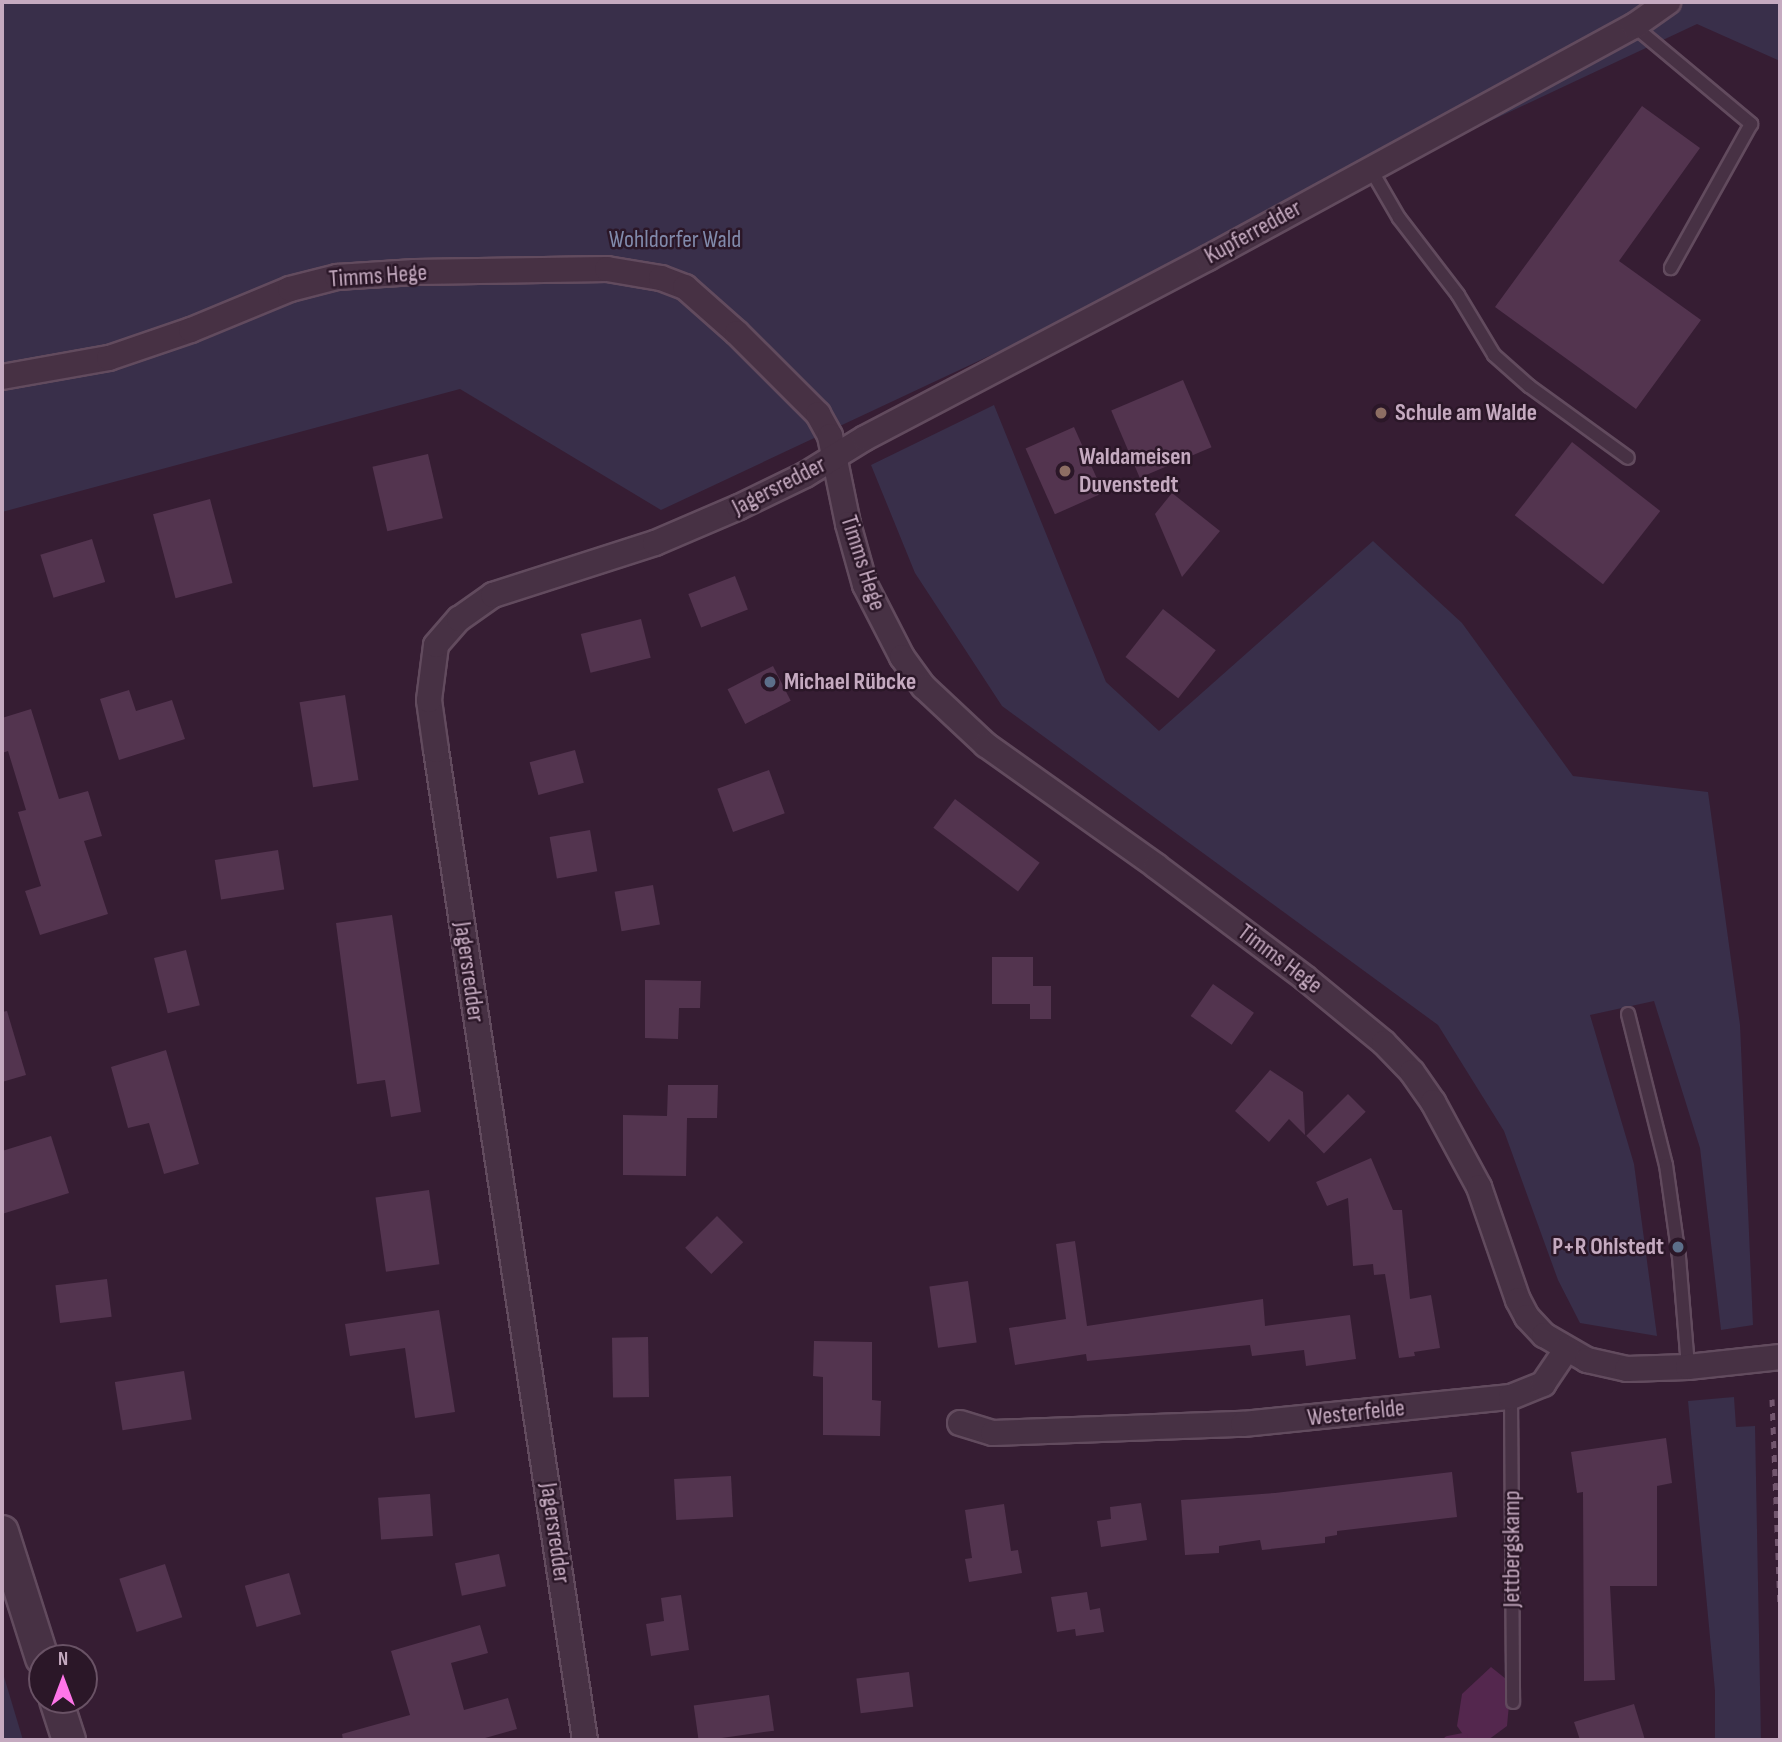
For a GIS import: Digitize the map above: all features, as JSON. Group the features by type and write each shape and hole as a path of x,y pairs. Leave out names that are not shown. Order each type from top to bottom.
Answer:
{"street":[{"name":"Kupferredder","path":"835,457 865,438 1208,258 1634,26 1668,2"},
{"name":"Timms Hege","path":"2,377 109,358 191,330 290,289 337,277 415,272 607,269 662,278 685,287 706,303 804,397 830,436 848,524 865,585 891,639 924,687 986,745 1167,874 1305,978 1384,1043 1412,1072 1433,1102 1479,1187 1507,1270 1527,1317 1544,1335 1566,1350"},
{"name":"Jagersredder","path":"585,1740 429,700 436,645 459,619 493,595 654,542 739,507 835,457"},
{"path":"1566,1350 1587,1360 1627,1369 1688,1367 1780,1357"},
{"name":"Westerfelde","path":"960,1423 993,1433 1243,1424 1511,1397 1543,1384 1566,1350"},
{"path":"2,1532 38,1644"},
{"path":"61,1714 69,1740"}],"lane":[{"path":"1634,26 1751,124 1671,268"},
{"path":"1370,168 1399,218 1458,295 1494,355 1529,386 1628,458"},
{"path":"1628,1014 1666,1165 1679,1257 1688,1367"},
{"name":"Jettbergskamp","path":"1511,1397 1513,1702"}],"green space":[{"name":"Wohldorfer Wald","path":"2,2 1780,2 1780,61 1697,24 661,510 460,389 2,512"},
{"path":"994,405 1106,682 1159,731 1373,541 1462,623 1573,776 1708,792 1740,1025 1753,1325 1721,1330 1700,1148 1654,1001 1590,1015 1634,1164 1657,1336 1580,1323 1558,1280 1504,1131 1438,1025 1002,706 915,573 871,465"},
{"path":"1734,1397 1736,1427 1755,1426 1761,1740 1715,1740 1715,1691 1688,1401"},
{"path":"2,1670 23,1740 2,1740"}],"shaded area":[{"path":"1491,1667 1511,1683 1507,1726 1488,1740 1467,1740 1457,1726 1462,1694"}],"building":[{"path":"1642,106 1700,148 1619,261 1701,320 1636,409 1495,307"},
{"path":"1183,380 1212,447 1140,478 1111,410"},
{"name":"Waldameisen Duvenstedt","path":"1074,427 1103,493 1055,514 1026,449"},
{"path":"1572,442 1660,511 1603,584 1515,515"},
{"path":"428,454 443,518 387,531 372,467"},
{"path":"1172,493 1220,531 1182,577 1155,514"},
{"path":"210,499 233,583 176,598 153,514"},
{"path":"92,539 105,582 54,598 40,555"},
{"path":"735,576 748,610 701,628 688,594"},
{"path":"1163,609 1216,650 1178,698 1125,657"},
{"path":"641,619 651,658 591,673 581,634"},
{"path":"773,666 791,701 745,724 728,689"},
{"path":"129,690 136,711 172,700 185,739 119,760 100,699"},
{"path":"345,695 358,780 313,787 300,702"},
{"path":"31,709 59,799 88,791 102,836 84,841 108,914 40,935 25,891 41,886 18,812 26,810 8,751 2,753 2,718"},
{"path":"575,750 584,783 538,795 530,762"},
{"path":"769,770 785,813 733,832 717,789"},
{"path":"955,799 1040,863 1018,892 933,828"},
{"path":"590,830 597,871 557,878 550,837"},
{"path":"278,850 284,890 221,900 215,860"},
{"path":"653,885 660,924 622,931 615,892"},
{"path":"392,915 421,1112 391,1117 385,1080 357,1084 336,923"},
{"path":"186,950 200,1005 168,1013 154,958"},
{"path":"992,957 1033,957 1033,986 1051,986 1051,1019 1030,1019 1030,1004 992,1004"},
{"path":"645,980 701,981 700,1008 679,1008 678,1039 645,1038"},
{"path":"1213,984 1254,1013 1232,1045 1191,1016"},
{"path":"7,1011 26,1075 2,1082 2,1012"},
{"path":"166,1050 199,1164 164,1174 149,1123 128,1128 111,1067"},
{"path":"1270,1070 1303,1092 1305,1135 1289,1119 1269,1142 1235,1111"},
{"path":"668,1085 718,1085 717,1118 687,1118 686,1176 623,1175 623,1115 667,1116"},
{"path":"1348,1094 1366,1112 1324,1153 1306,1136"},
{"path":"51,1136 69,1193 2,1214 2,1151"},
{"path":"1371,1158 1393,1210 1402,1210 1410,1299 1431,1295 1440,1348 1414,1352 1415,1356 1399,1358 1385,1274 1374,1275 1373,1264 1353,1266 1348,1198 1327,1206 1316,1182"},
{"path":"429,1190 439,1264 386,1272 376,1198"},
{"path":"717,1216 743,1242 711,1274 685,1248"},
{"path":"1075,1241 1087,1326 1263,1299 1265,1326 1350,1315 1356,1359 1306,1366 1304,1350 1252,1356 1250,1345 1087,1361 1086,1354 1015,1365 1009,1328 1066,1319 1056,1244"},
{"path":"107,1279 112,1317 60,1323 55,1285"},
{"path":"968,1281 977,1342 938,1348 929,1286"},
{"path":"439,1310 455,1412 415,1418 405,1348 350,1356 345,1324"},
{"path":"648,1337 649,1397 613,1398 612,1338"},
{"path":"814,1341 872,1342 872,1400 881,1401 880,1436 823,1435 823,1377 813,1376"},
{"path":"184,1371 192,1419 123,1430 115,1382"},
{"path":"1666,1438 1672,1483 1657,1486 1657,1586 1610,1586 1615,1680 1584,1681 1583,1492 1577,1493 1571,1452"},
{"path":"1452,1472 1457,1517 1337,1531 1337,1535 1325,1537 1325,1543 1262,1550 1260,1540 1219,1546 1219,1553 1185,1555 1181,1500 1275,1493"},
{"path":"731,1476 733,1517 676,1520 674,1479"},
{"path":"430,1494 433,1536 381,1540 378,1498"},
{"path":"1141,1503 1147,1540 1101,1547 1097,1521 1111,1519 1110,1507"},
{"path":"1004,1504 1011,1551 1018,1550 1022,1573 969,1582 965,1559 972,1558 965,1510"},
{"path":"499,1554 506,1586 462,1596 455,1563"},
{"path":"165,1564 182,1617 137,1632 119,1579"},
{"path":"289,1573 301,1614 257,1627 245,1586"},
{"path":"1087,1592 1090,1610 1100,1608 1104,1632 1076,1636 1075,1629 1057,1632 1051,1597"},
{"path":"681,1595 689,1650 651,1656 646,1624 664,1621 661,1598"},
{"path":"480,1625 488,1653 451,1663 464,1710 508,1698 517,1729 478,1740 343,1740 342,1734 410,1715 391,1651"},
{"path":"909,1672 913,1707 861,1713 856,1678"},
{"path":"769,1695 774,1731 699,1740 694,1706"},
{"path":"1634,1704 1645,1740 1580,1740 1574,1722"}],"waterway":[{"path":"1448,1740 1464,1737"}],"railway":[{"path":"1772,1399 1780,1605"}],"place":[{"name":"Schule am Walde","path":"1381,413"},
{"name":"Waldameisen Duvenstedt","path":"1065,471"},
{"name":"Michael Rübcke","path":"770,682"},
{"name":"P+R Ohlstedt","path":"1678,1247"}]}
